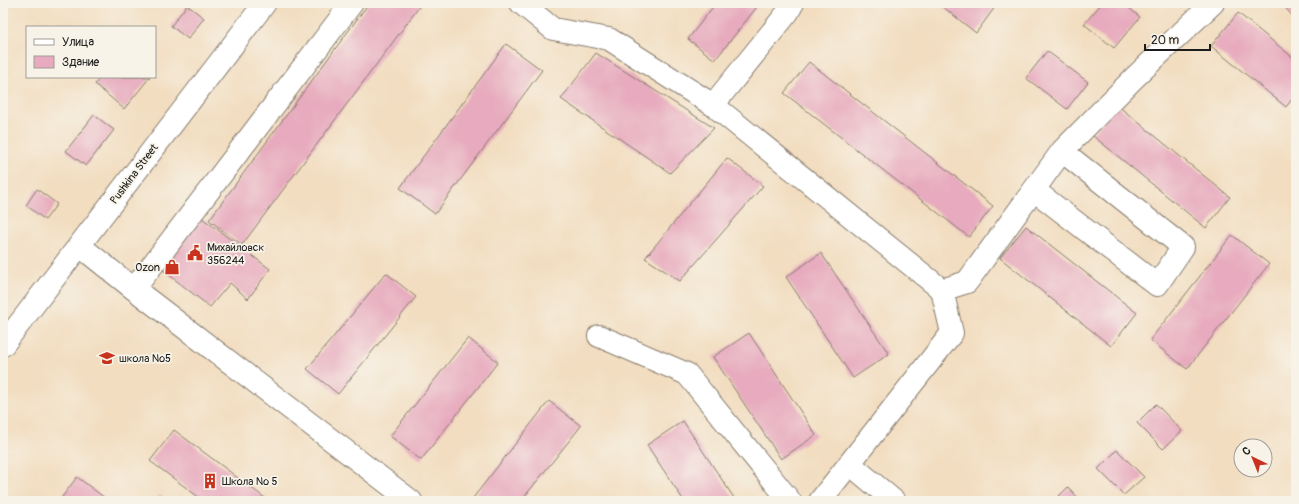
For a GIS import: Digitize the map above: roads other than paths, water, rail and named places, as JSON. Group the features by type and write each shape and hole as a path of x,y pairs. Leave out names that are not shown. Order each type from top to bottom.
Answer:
{"street":[{"name":"Pushkina Street","path":"3,345 265,3"},
{"path":"134,289 352,3"},
{"path":"521,3 553,29 609,39 713,105 942,290 952,333 820,501"},
{"path":"713,105 788,12 793,3"},
{"path":"942,290 967,282 1062,152 1133,79 1213,3"},
{"path":"1034,190 1157,285 1183,246 1062,152"},
{"path":"80,246 411,501"},
{"path":"599,336 687,374 790,501"},
{"path":"850,464 894,501"}],"place":[{"name":"Михайловск 356244","path":"195,253"},
{"name":"Ozon","path":"172,267"},
{"name":"школа №5","path":"107,358"},
{"name":"Школа № 5","path":"210,481"}]}
